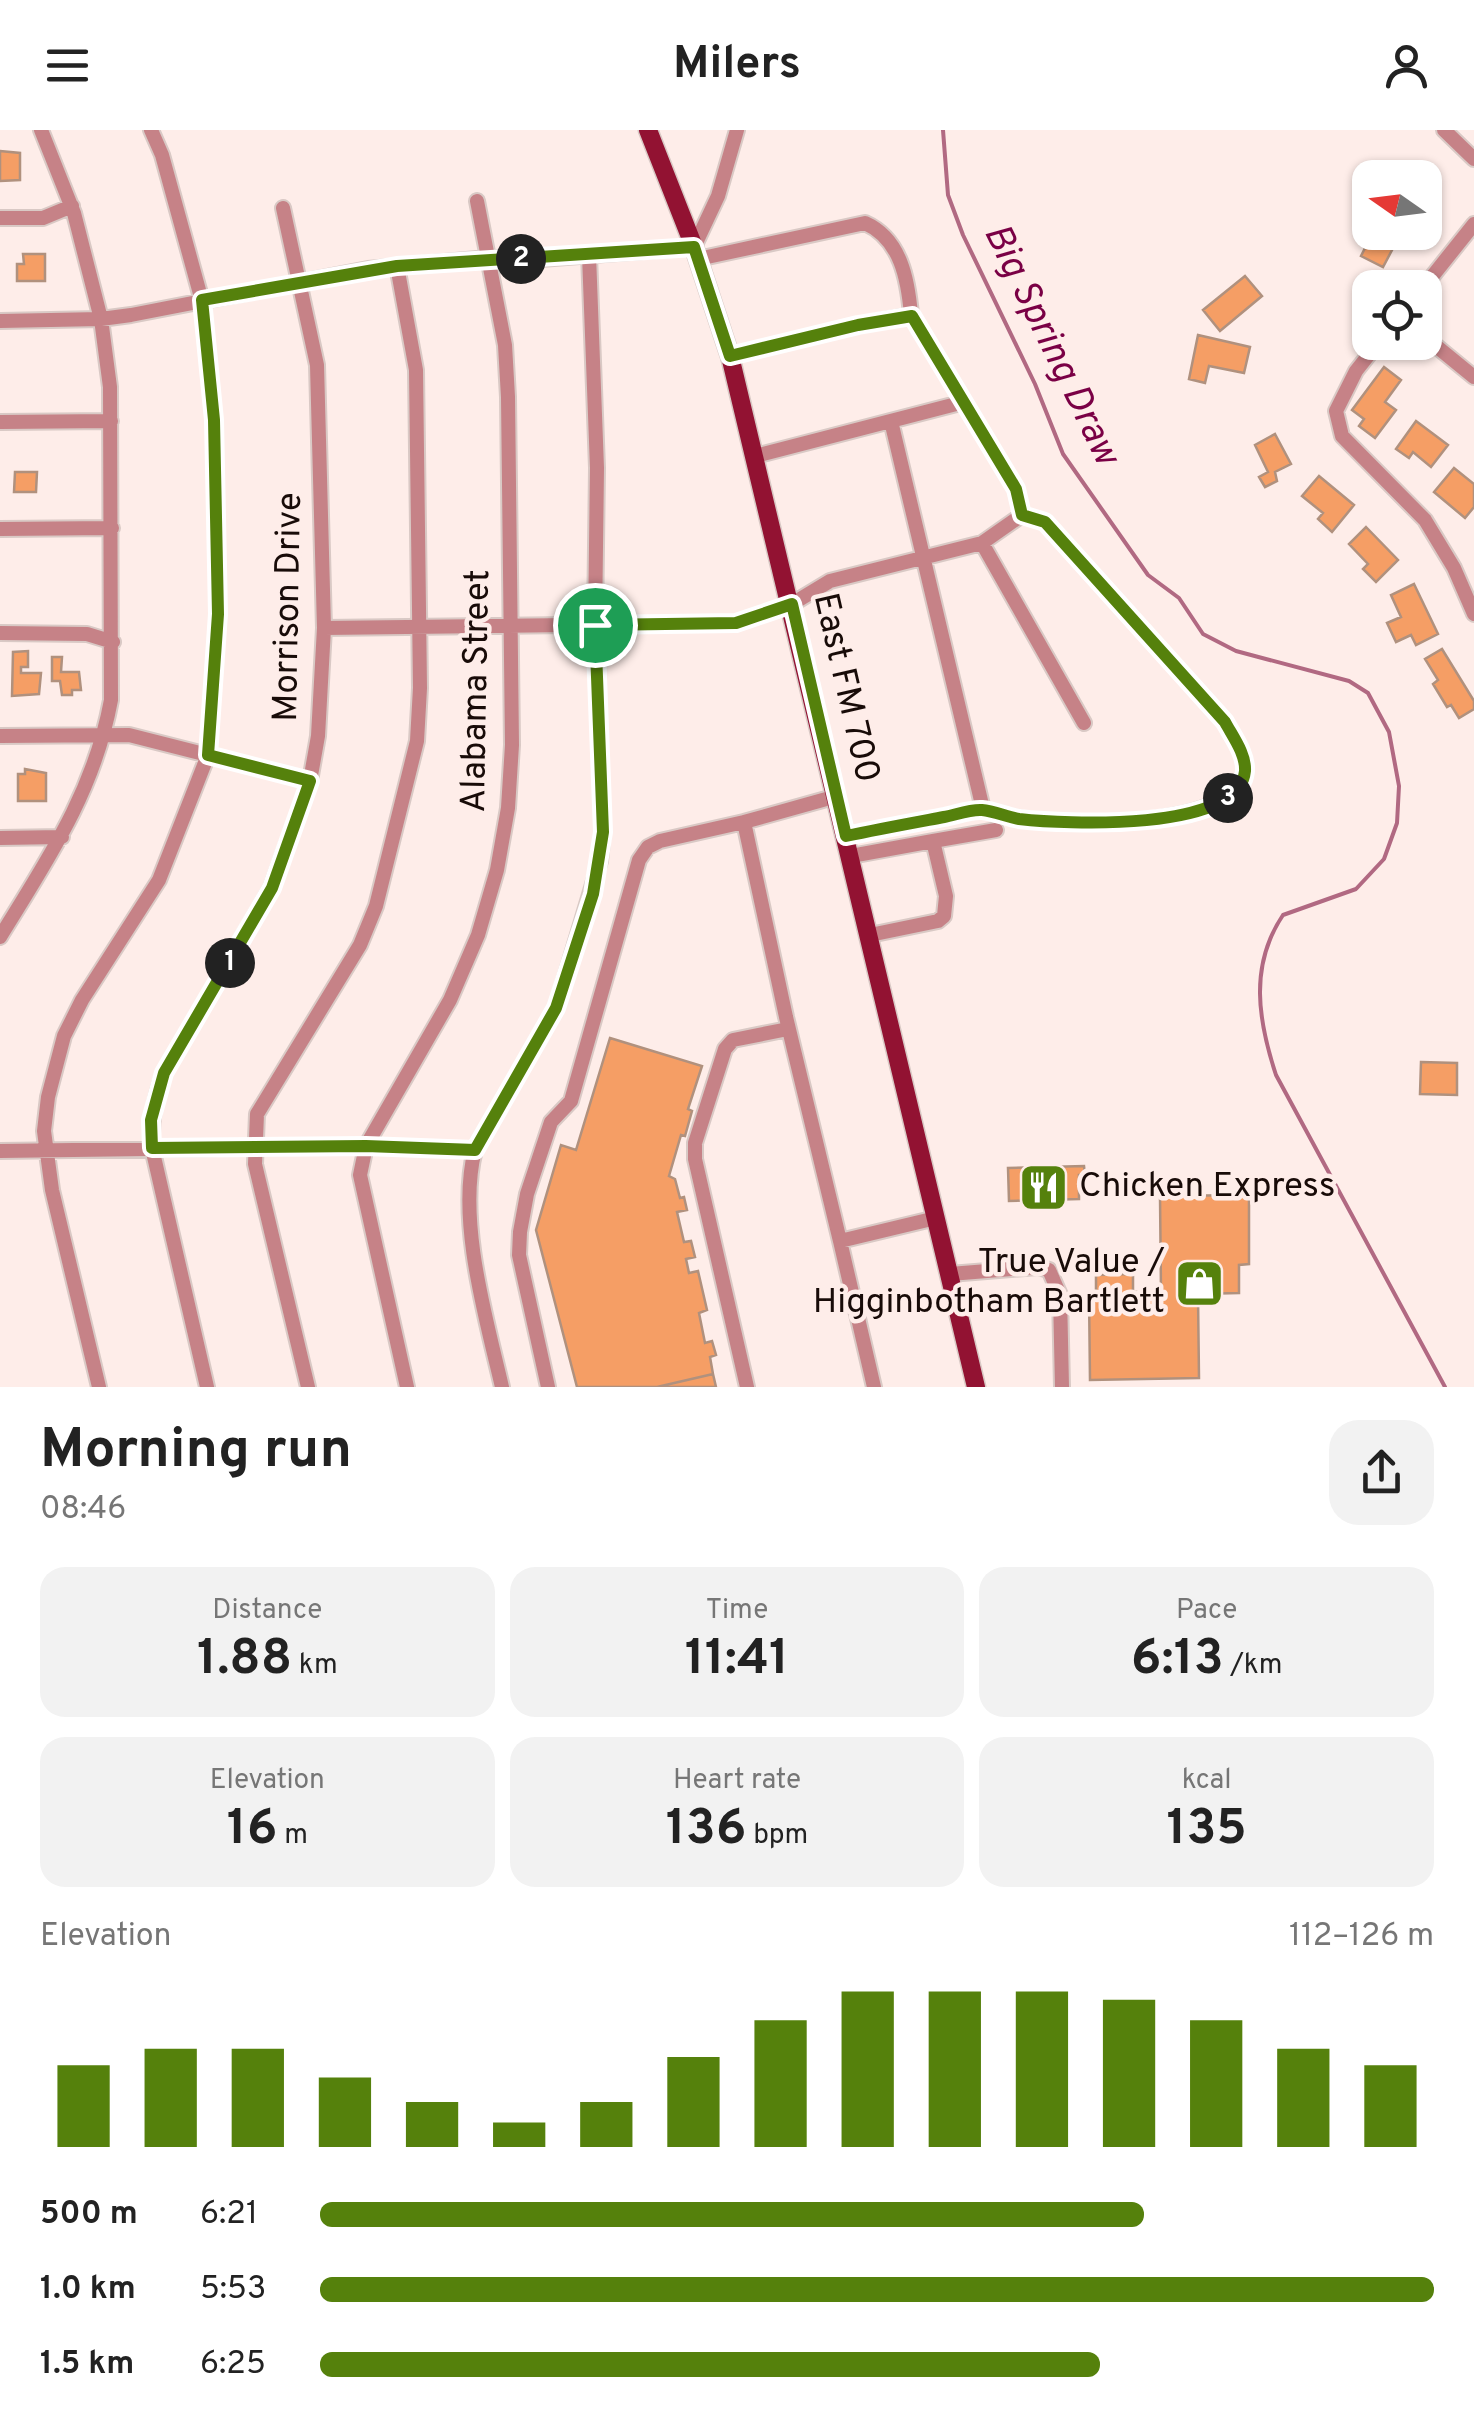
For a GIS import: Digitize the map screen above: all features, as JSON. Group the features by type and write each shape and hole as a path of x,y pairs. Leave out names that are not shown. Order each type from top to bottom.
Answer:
{"main road":[{"name":"East FM 700","path":"648,130 696,253 730,356 976,1387"}],"street":[{"path":"0,938 62,838 90,781 111,700 110,387 101,319 72,206 41,130"},
{"path":"99,1387 52,1190 44,1131 48,1096 64,1036 82,1000 159,880 208,755 218,614 214,420 202,300 152,130"},
{"path":"696,253 737,130"},
{"path":"1444,130 1474,160"},
{"name":"Alabama Street","path":"407,1387 360,1175 366,1146 450,1000 478,934 498,870 512,746 505,345 477,200"},
{"path":"0,218 44,218 72,206"},
{"name":"Morrison Drive","path":"206,1387 152,1148 153,1109 164,1073 272,888 310,781 318,736 324,628 317,365 283,208"},
{"path":"0,321 101,319 397,266 488,258 696,253 865,223 881,230 896,252 909,287 912,316 1016,489 1022,515"},
{"path":"1437,270 1474,224"},
{"path":"502,1387 476,1274 470,1169 475,1150 556,1008 597,878 603,832 589,255"},
{"path":"308,1387 255,1164 256,1114 360,945 376,906 417,741 420,627 416,370 397,266"},
{"path":"730,356 912,316"},
{"path":"1442,352 1474,377"},
{"path":"1365,360 1336,411 1342,436 1425,520 1454,568 1474,614"},
{"path":"755,456 964,402"},
{"path":"0,422 111,421"},
{"path":"890,421 983,810"},
{"path":"324,628 736,623 792,604 830,581 982,542 1022,515"},
{"path":"846,836 983,810 1022,819 1062,821 1173,817 1200,812 1227,800 1245,776 1244,758 1225,722 1045,522 1022,515"},
{"path":"0,529 112,528"},
{"path":"982,542 1084,723"},
{"path":"0,633 87,634 113,642"},
{"path":"0,736 129,736 310,781"},
{"path":"548,1387 520,1256 520,1232 527,1194 551,1122 571,1101 640,860 648,847 660,841 837,796"},
{"path":"744,822 788,1029 874,1387"},
{"path":"851,856 996,830"},
{"path":"0,838 62,838"},
{"path":"870,935 938,921 944,916 946,896 933,841"},
{"path":"747,1387 695,1159 695,1143 725,1049 733,1040 788,1029"},
{"path":"0,1151 366,1146 475,1150"},
{"path":"840,1241 936,1218"},
{"path":"950,1274 1038,1267 1049,1270 1056,1278 1060,1295 1062,1387"}],"building":[{"path":"0,151 20,153 20,180 0,181"},
{"path":"1364,250 1392,250 1383,267 1361,256"},
{"path":"23,254 45,254 45,281 17,281 17,264 24,264"},
{"path":"1245,276 1262,296 1220,331 1203,310"},
{"path":"1198,335 1250,347 1244,373 1209,366 1205,383 1189,379"},
{"path":"1384,367 1401,380 1385,402 1396,410 1375,438 1359,426 1364,419 1352,410"},
{"path":"1416,421 1448,445 1431,467 1413,452 1409,458 1396,449"},
{"path":"1275,434 1291,464 1275,472 1277,481 1265,487 1259,477 1268,472 1255,445"},
{"path":"1454,468 1474,484 1474,507 1465,518 1434,492"},
{"path":"15,472 37,472 36,492 14,492"},
{"path":"1319,476 1354,505 1332,532 1318,519 1323,513 1302,496"},
{"path":"1366,527 1398,560 1376,582 1363,569 1368,564 1349,544"},
{"path":"1414,584 1438,634 1416,645 1411,635 1396,642 1387,623 1401,617 1391,595"},
{"path":"1442,649 1474,701 1474,709 1459,718 1433,684 1438,680 1425,659"},
{"path":"28,651 28,667 21,667 21,673 41,673 39,694 12,696 13,652"},
{"path":"52,657 62,657 61,672 79,672 81,690 62,695 60,681 52,681"},
{"path":"25,769 46,773 46,801 18,801 18,774 25,774"},
{"path":"610,1038 702,1066 688,1109 692,1111 685,1136 681,1135 669,1176 675,1179 680,1198 684,1197 687,1210 677,1212 684,1242 691,1241 695,1257 686,1259 689,1273 698,1271 707,1310 699,1313 705,1343 712,1341 716,1355 710,1357 713,1374 657,1387 577,1387 536,1230 561,1145 576,1150"},
{"path":"1421,1062 1457,1063 1457,1095 1420,1094"},
{"name":"Chicken Express","path":"1084,1166 1085,1175 1079,1175 1079,1199 1009,1201 1008,1168"},
{"name":"True Value / Higginbotham Bartlett","path":"1249,1195 1249,1264 1239,1265 1239,1293 1198,1294 1199,1378 1090,1380 1089,1293 1096,1293 1096,1275 1133,1274 1133,1292 1161,1292 1160,1196"},
{"path":"713,1374 716,1387 657,1387"}],"waterway":[{"name":"Big Spring Draw","path":"943,130 948,195 1063,454 1148,575 1179,598 1203,634 1236,651 1349,681 1368,693 1389,732 1399,786 1397,823 1384,859 1356,889 1283,915 1265,954 1261,1014 1276,1075 1445,1387"}],"place":[{"name":"Chicken Express","path":"1044,1187"},
{"name":"True Value / Higginbotham Bartlett","path":"1200,1283"}],"route":[{"path":"694,247 730,356 912,316 1016,489 1022,515 1045,522 1225,722 1244,758 1245,776 1227,800 1200,812 1173,817 1102,822 1022,819 983,810 846,836 792,604 736,623 595,625 603,832 593,894 556,1008 475,1150 366,1146 152,1148 151,1120 164,1073 272,888 310,781 208,755 218,614 214,420 202,300 368,269 694,247"}]}
